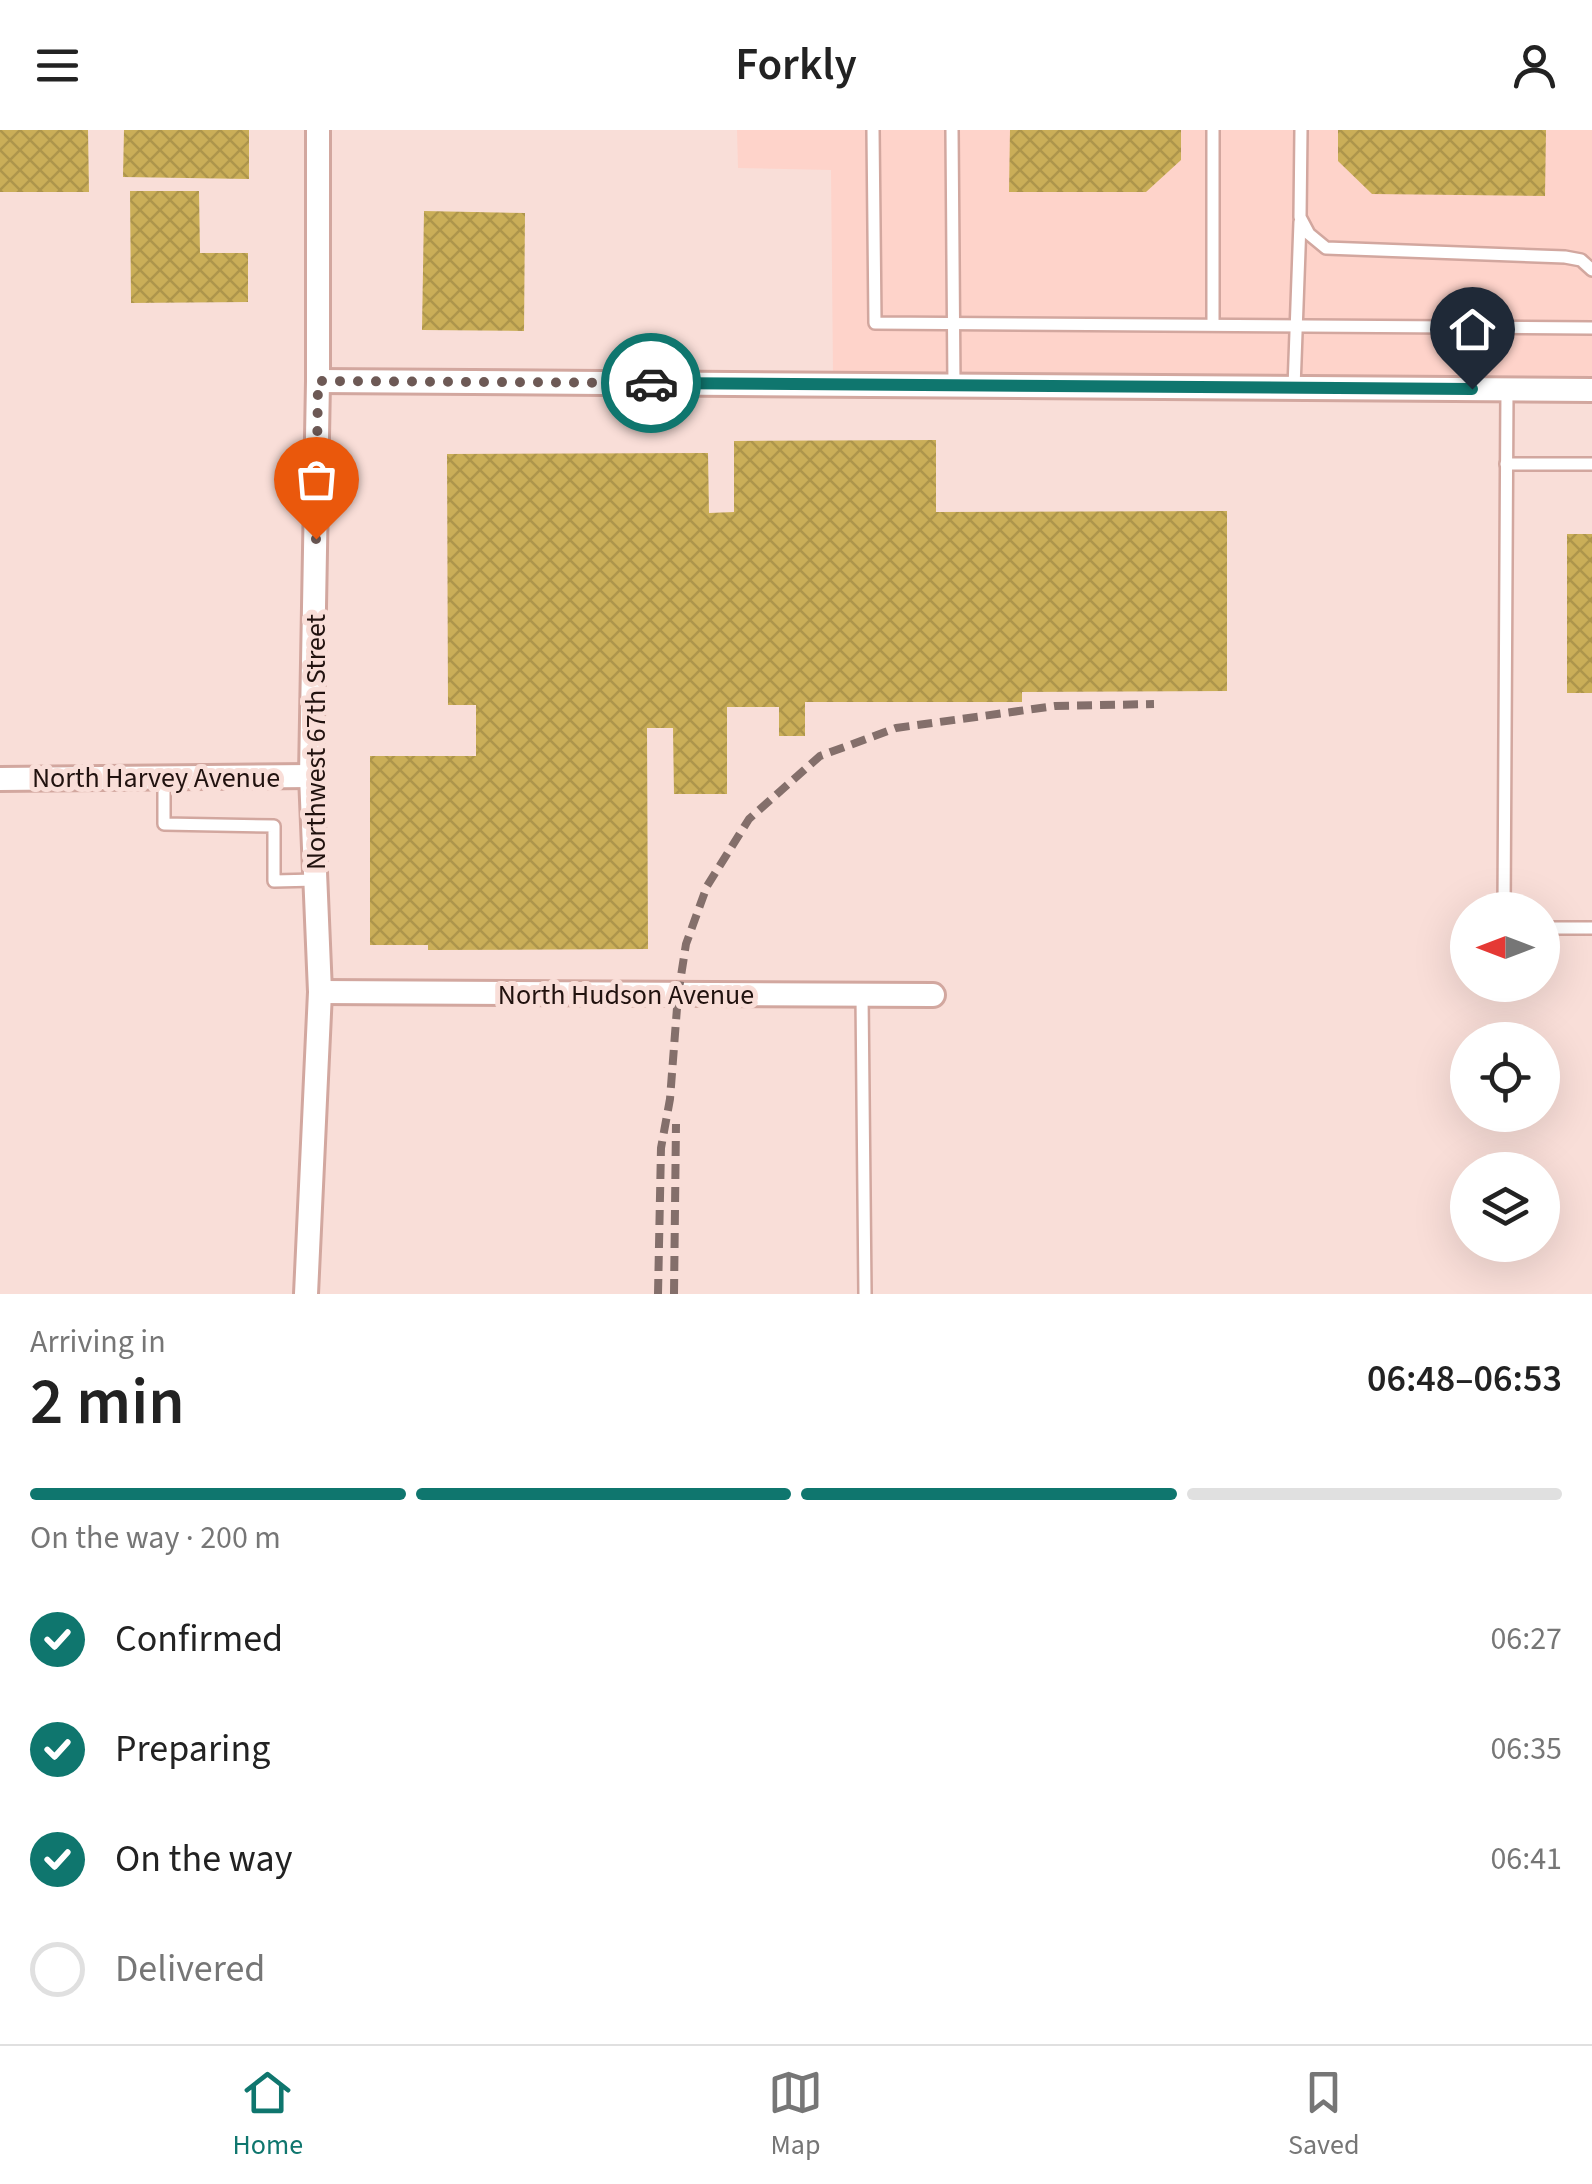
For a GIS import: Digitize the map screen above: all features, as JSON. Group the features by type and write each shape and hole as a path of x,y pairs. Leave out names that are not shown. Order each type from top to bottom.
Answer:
{"street":[{"name":"Northwest 67th Street","path":"306,1294 320,992 312,776 318,130"},
{"path":"318,381 1592,390"},
{"name":"North Harvey Avenue","path":"0,778 312,776"},
{"name":"North Hudson Avenue","path":"320,992 932,995"}],"lane":[{"path":"873,130 876,323 1592,328"},
{"path":"952,130 954,386"},
{"path":"1214,130 1214,324"},
{"path":"1294,388 1301,130"},
{"path":"1300,216 1308,234 1326,248 1565,258 1581,260 1592,270"},
{"path":"1504,892 1507,390"},
{"path":"1506,464 1592,464"},
{"path":"164,776 164,824 274,826 274,881 316,880"},
{"path":"1560,928 1592,928"},
{"path":"862,995 865,1294"}],"shaded area":[{"path":"737,130 1592,130 1592,376 833,373 831,170 738,168"}],"building":[{"path":"0,130 88,130 89,192 0,192"},
{"path":"124,130 249,130 249,179 123,177"},
{"path":"1010,130 1181,130 1181,160 1146,192 1009,192"},
{"path":"1338,130 1546,130 1545,196 1372,194 1338,161"},
{"path":"130,191 199,191 200,253 248,253 248,302 131,303"},
{"path":"424,211 525,213 524,331 422,330"},
{"path":"936,440 936,512 1227,511 1227,691 1022,692 1022,702 805,702 805,736 779,736 779,707 727,707 727,794 674,794 673,728 647,728 648,949 428,950 428,945 370,945 370,756 476,756 476,705 448,705 447,454 708,453 709,513 734,512 734,441"},
{"path":"1567,534 1592,534 1592,693 1567,693"}],"railway":[{"path":"658,1294 661,1148 686,944 707,886 749,819 820,756 896,728 1055,706 1154,704"},
{"path":"674,1294 676,1124"}],"way so far":[{"path":"316,539 318,381 651,383"}],"route":[{"path":"651,383 1472,389"}]}
